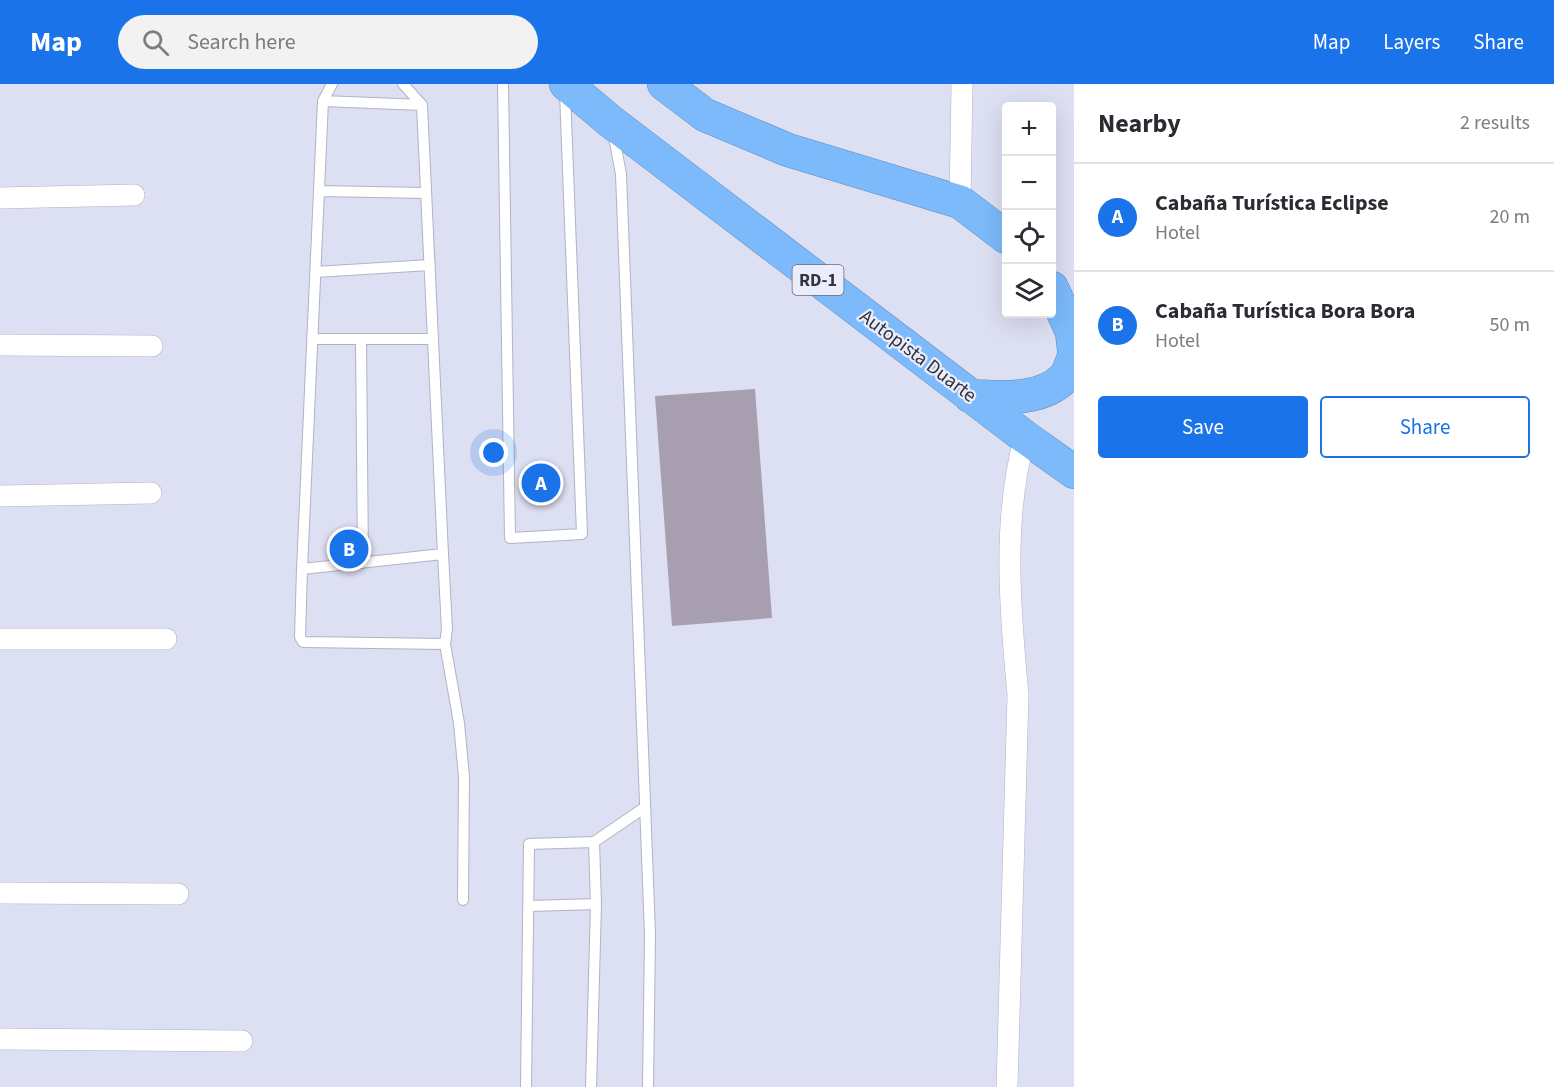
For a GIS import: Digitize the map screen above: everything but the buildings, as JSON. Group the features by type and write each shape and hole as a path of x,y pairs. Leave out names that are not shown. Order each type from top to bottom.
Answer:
{"highway":[{"name":"Autopista Duarte","path":"565,84 610,121 970,396 1074,472"},
{"path":"664,84 705,115 788,150 960,202 1002,234"},
{"path":"1056,274 1074,288"},
{"path":"1056,297 1072,332 1074,350"},
{"path":"970,396 1025,397 1049,388 1065,377 1074,357"}],"street":[{"path":"960,202 962,84"},
{"path":"0,198 134,195"},
{"path":"0,345 152,346"},
{"path":"1007,1087 1018,694 1011,630 1011,494 1025,437"},
{"path":"0,496 151,493"},
{"path":"0,639 166,639"},
{"path":"0,893 178,894"},
{"path":"0,1039 242,1041"}],"lane":[{"path":"332,84 322,101 300,637 303,642 445,644"},
{"path":"404,84 422,105 447,629 445,644 459,723 464,777 463,900"},
{"path":"503,84 510,538 582,534 565,84"},
{"path":"322,101 422,105"},
{"path":"610,121 621,174 650,934 648,1087"},
{"path":"319,191 426,193"},
{"path":"315,272 430,264"},
{"path":"312,339 433,339"},
{"path":"361,339 363,563"},
{"path":"302,569 442,554"},
{"path":"526,1087 529,844 594,842 644,808"},
{"path":"591,1087 596,904 594,842"},
{"path":"530,906 596,904"}],"place":[{"name":"Cabaña Turística Eclipse","path":"541,483"},
{"name":"Cabaña Turística Bora Bora","path":"349,549"}]}
